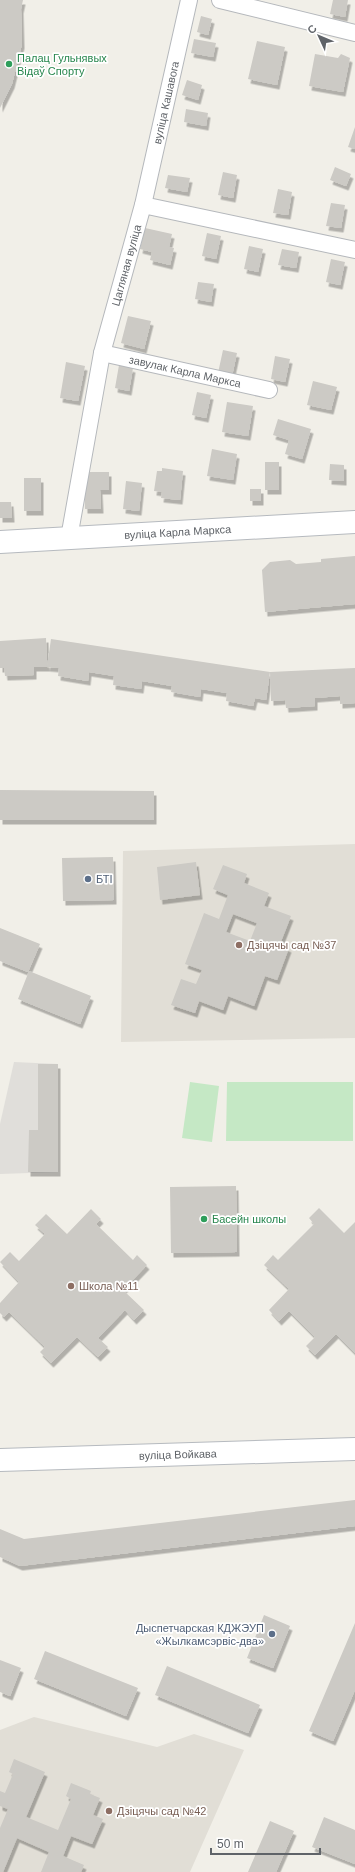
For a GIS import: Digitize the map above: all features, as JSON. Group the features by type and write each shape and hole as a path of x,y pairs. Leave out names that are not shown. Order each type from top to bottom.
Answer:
{"main road":[{"name":"вуліца Карла Маркса","path":"0,542 355,522"},
{"name":"вуліца Войкава","path":"0,1460 355,1449"}],"street":[{"name":"вуліца Кашавога","path":"143,205 189,0"},
{"path":"220,0 355,33"},
{"path":"143,205 355,250"},
{"name":"Цагляная вуліца","path":"69,538 102,353 143,205"},
{"name":"завулак Карла Маркса","path":"102,353 269,390"}],"shaded area":[{"name":"Дзіцячы сад №37","path":"355,844 355,1038 121,1042 123,851"},
{"path":"14,1062 58,1064 58,1172 0,1174 0,1124"},
{"name":"Дзіцячы сад №42","path":"34,1717 157,1747 194,1734 244,1750 190,1872 0,1872 0,1730"}],"green space":[{"path":"190,1082 219,1086 212,1142 182,1138"},
{"path":"227,1082 353,1082 353,1141 226,1141"}],"building":[{"name":"Палац Гульнявых Відаў Спорту","path":"0,0 23,0 21,9 22,44 12,84 0,108"},
{"path":"333,0 348,0 345,17 330,14"},
{"path":"201,16 212,19 208,35 197,32"},
{"path":"194,39 216,43 213,57 191,53"},
{"path":"257,41 285,47 277,85 248,79"},
{"path":"315,54 338,58 341,54 350,58 343,92 309,86"},
{"path":"187,80 202,85 198,100 182,95"},
{"path":"186,109 208,113 206,126 184,122"},
{"path":"355,127 355,149 348,147"},
{"path":"335,167 351,174 346,186 330,180"},
{"path":"223,172 237,175 233,198 218,195"},
{"path":"168,175 190,178 187,192 165,188"},
{"path":"278,189 292,192 288,215 273,213"},
{"path":"331,203 345,205 341,228 326,226"},
{"path":"145,228 172,234 169,247 174,248 170,265 150,260 152,252 140,249"},
{"path":"207,233 221,236 216,259 202,256"},
{"path":"249,246 263,249 258,272 244,269"},
{"path":"282,249 299,252 296,268 278,265"},
{"path":"331,259 345,262 340,285 326,282"},
{"path":"198,282 214,284 211,302 195,299"},
{"path":"128,316 151,321 144,349 121,343"},
{"path":"223,350 237,353 232,376 218,373"},
{"path":"275,356 290,359 285,382 271,379"},
{"path":"66,362 85,366 78,401 60,398"},
{"path":"119,365 133,368 129,391 115,388"},
{"path":"313,381 337,387 331,410 307,405"},
{"path":"197,392 211,395 206,418 192,415"},
{"path":"227,402 253,406 248,436 222,432"},
{"path":"278,419 311,429 302,459 285,454 289,440 273,435"},
{"path":"212,449 237,454 233,480 207,476"},
{"path":"265,462 279,462 279,490 265,490"},
{"path":"330,464 344,465 344,481 329,480"},
{"path":"162,468 183,471 180,500 161,498 162,492 154,491 157,471 162,471"},
{"path":"84,472 109,472 109,490 100,490 101,509 85,509"},
{"path":"24,478 41,478 41,511 24,511"},
{"path":"126,481 142,483 139,511 123,509"},
{"path":"250,489 261,489 261,501 250,501"},
{"path":"0,502 11,502 12,518 0,518"},
{"path":"355,556 355,604 265,612 262,570 270,562 290,560 296,564 321,562 321,559"},
{"path":"46,638 47,667 34,667 34,675 5,676 4,668 0,668 0,641"},
{"path":"51,639 270,672 266,700 255,698 253,706 226,701 227,693 201,689 200,697 171,692 172,686 142,681 141,689 113,685 114,676 89,672 88,681 58,676 59,668 47,667"},
{"path":"355,668 355,703 340,704 340,696 315,698 315,706 286,708 285,700 271,701 270,672"},
{"path":"0,790 154,791 154,820 0,820"},
{"name":"БТІ","path":"113,857 114,900 63,901 62,858"},
{"path":"196,862 200,895 160,900 157,867"},
{"path":"223,865 247,874 244,883 269,893 264,906 291,916 280,944 289,948 277,980 265,976 254,1006 228,996 223,1010 199,1001 195,1013 171,1005 181,979 196,984 202,970 185,964 204,913 219,919 228,895 213,889","holes":["233,914 257,923 250,941 226,932"]},
{"path":"0,928 40,944 28,972 0,961"},
{"path":"29,971 91,996 80,1024 18,999"},
{"path":"38,1064 58,1064 58,1172 28,1172 29,1130 38,1130"},
{"name":"Басейн школы","path":"236,1186 237,1252 171,1253 170,1187"},
{"path":"319,1208 344,1233 355,1222 355,1353 336,1334 315,1355 306,1346 315,1337 289,1311 279,1321 269,1310 289,1289 264,1265 273,1255 278,1260 314,1224 309,1218"},
{"name":"Школа №11","path":"91,1209 101,1219 96,1224 133,1260 137,1255 147,1265 123,1290 144,1310 134,1320 125,1310 98,1338 108,1347 98,1357 77,1337 51,1363 40,1352 45,1347 9,1312 4,1317 0,1313 0,1303 19,1282 0,1262 10,1252 19,1261 45,1234 35,1225 46,1214 67,1234"},
{"path":"355,1500 355,1526 20,1566 0,1557 0,1529 24,1539"},
{"path":"264,1615 290,1626 273,1668 247,1658"},
{"path":"355,1623 355,1690 333,1741 309,1731"},
{"path":"45,1651 138,1688 126,1716 34,1679"},
{"path":"0,1660 21,1668 10,1696 0,1692"},
{"path":"167,1666 260,1705 248,1733 155,1695"},
{"path":"14,1759 45,1772 26,1817 58,1830 71,1799 66,1796 71,1783 91,1791 90,1794 100,1798 93,1815 103,1819 92,1844 71,1836 63,1856 84,1865 81,1872 41,1872 49,1852 17,1838 3,1872 0,1872 0,1828 8,1809 0,1806 0,1791 5,1793 13,1774 9,1772"},
{"path":"324,1817 355,1830 355,1864 312,1847"},
{"path":"270,1821 294,1831 276,1872 248,1872"}],"place":[{"name":"Палац Гульнявых Відаў Спорту","path":"9,64"},
{"name":"БТІ","path":"88,879"},
{"name":"Дзіцячы сад №37","path":"239,945"},
{"name":"Басейн школы","path":"204,1219"},
{"name":"Школа №11","path":"71,1286"},
{"name":"Дыспетчарская КДЖЭУП «Жылкамсэрвіс-два»","path":"272,1634"},
{"name":"Дзіцячы сад №42","path":"109,1811"}]}
